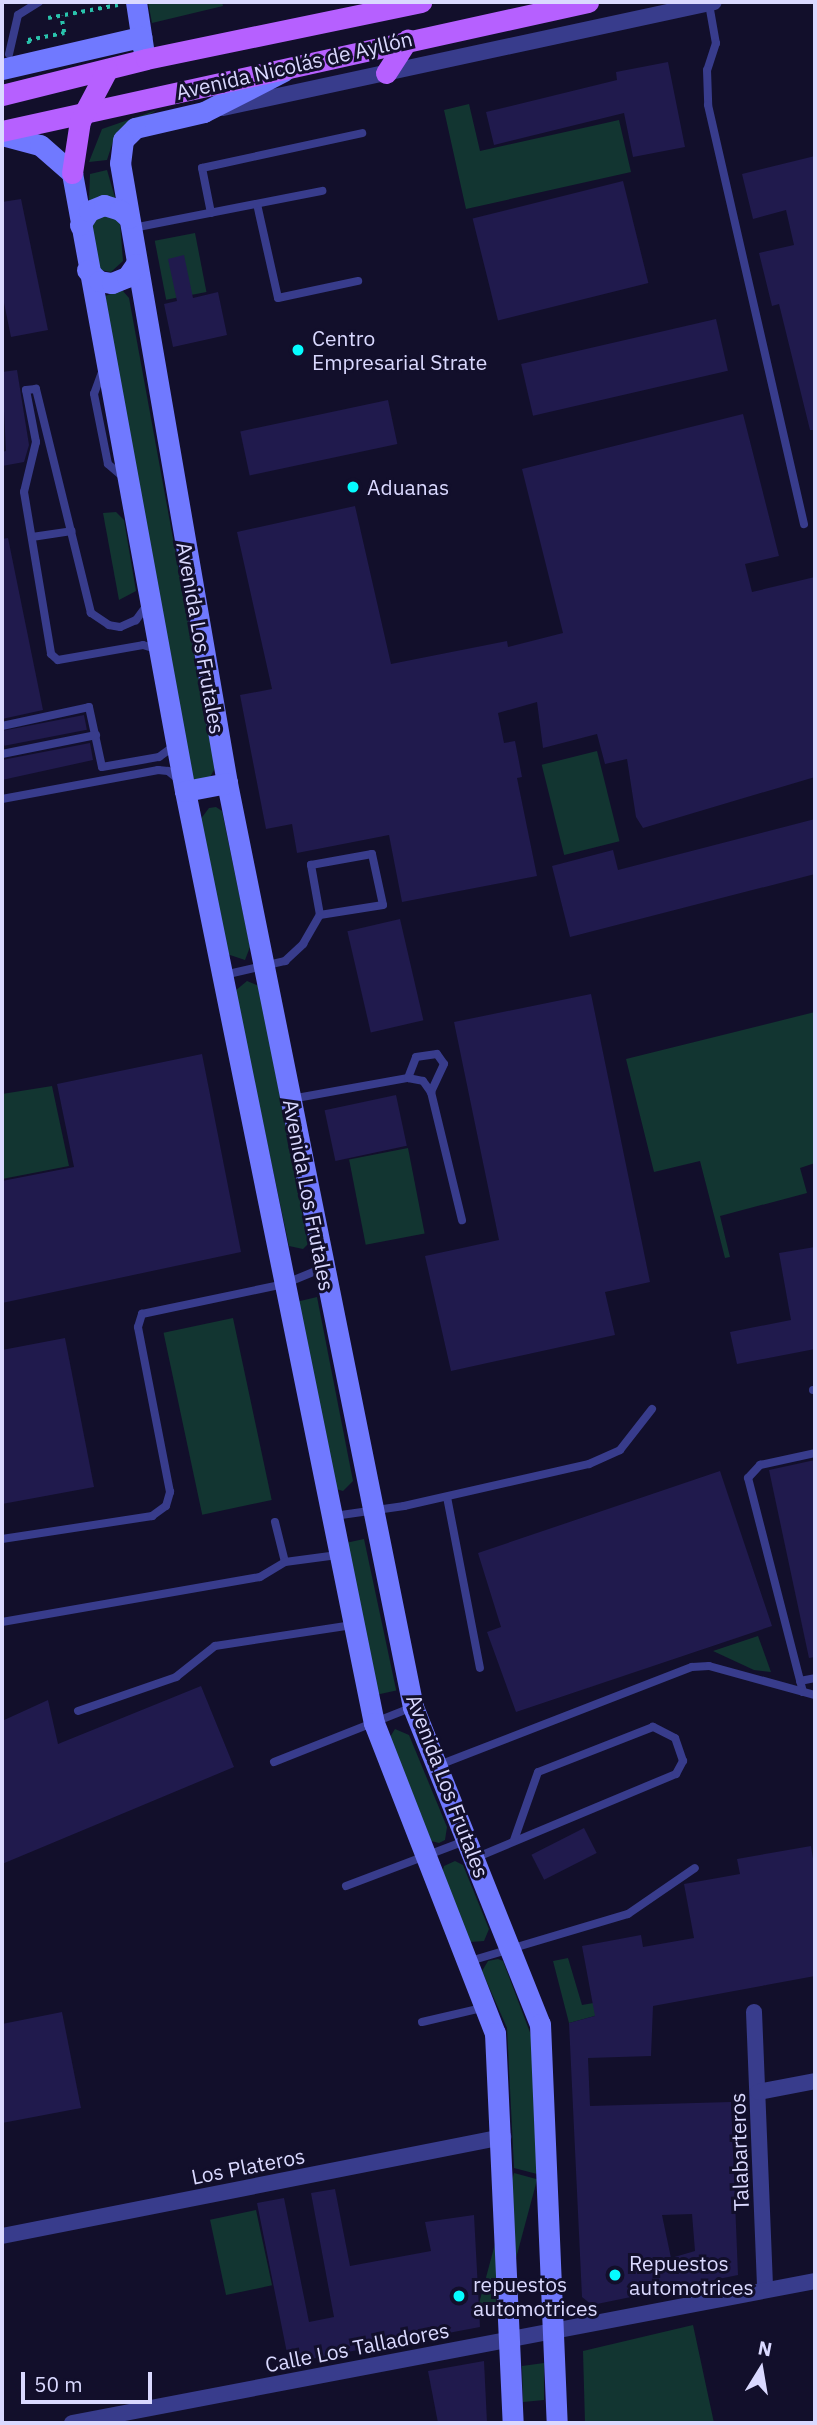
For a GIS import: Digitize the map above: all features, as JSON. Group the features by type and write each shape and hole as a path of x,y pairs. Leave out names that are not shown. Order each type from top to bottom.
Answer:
{"main road":[{"path":"135,2 146,59"},
{"name":"Avenida Nicolás de Ayllón","path":"2,133 408,39 588,2"},
{"name":"Avenida Nicolás de Ayllón","path":"2,95 146,59 411,3"},
{"path":"5,62 141,37"},
{"path":"386,73 408,39"},
{"name":"Avenida Los Frutales","path":"296,65 204,112 139,127 125,137 119,155 227,783 413,1707 511,1945 540,2024 556,2330 557,2423"},
{"path":"72,173 83,113 107,70"},
{"path":"2,133 40,145 72,173"},
{"name":"Avenida Los Frutales","path":"72,173 104,366 185,791 374,1723 423,1859 495,2033 503,2137 513,2423"},
{"path":"80,225 89,211 100,206 116,208 129,223"},
{"path":"87,270 99,281 112,283 127,277 136,264"},
{"path":"185,791 227,783"}],"street":[{"name":"Avenida Nicolás de Ayllón","path":"204,112 711,3"},
{"name":"Talabarteros","path":"754,2012 765,2290"},
{"path":"758,2092 815,2081"},
{"name":"Los Plateros","path":"2,2236 503,2137"},
{"name":"Calle Los Talladores","path":"72,2423 815,2281"}],"lane":[{"path":"5,62 18,15 39,2"},
{"path":"711,3 716,43 707,70 708,105 804,524"},
{"path":"211,213 202,168 362,133"},
{"path":"129,223 211,213 322,191"},
{"path":"257,204 278,298 358,281"},
{"path":"149,602 136,620 120,627 91,613 58,465 45,438 36,389 26,390 36,442 24,492 53,658 143,645 158,650"},
{"path":"32,537 72,531"},
{"path":"2,726 89,707 103,766 159,757 172,749 175,739"},
{"path":"2,754 96,735"},
{"path":"2,799 158,771 176,774 185,791"},
{"path":"221,975 264,967 294,952 320,915 311,865 372,853 383,905 320,915"},
{"path":"408,1078 416,1057 437,1054 444,1064 431,1092"},
{"path":"291,1099 408,1078 422,1081 431,1092 462,1220"},
{"path":"2,1539 152,1517 166,1506 170,1492 138,1320 142,1314 284,1284 323,1268"},
{"path":"331,1517 447,1497 604,1459 620,1450 652,1409"},
{"path":"803,1692 748,1478 760,1465 815,1453"},
{"path":"447,1497 480,1668"},
{"path":"275,1522 285,1562"},
{"path":"2,1622 260,1577 285,1562 338,1555"},
{"path":"78,1711 176,1677 215,1646 352,1625"},
{"path":"436,1766 692,1667 709,1666 815,1695"},
{"path":"800,1682 815,1678"},
{"path":"274,1762 413,1707"},
{"path":"346,1886 423,1859 514,1840 676,1774 683,1761 674,1738 653,1727 538,1772 514,1840"},
{"path":"467,1962 511,1945 628,1914 695,1868"},
{"path":"422,2022 485,2007"}],"path":[{"path":"48,18 118,5 118,2"},
{"path":"30,49 28,40 64,33 61,16"}],"green space":[{"path":"148,2 222,2 223,6 152,23"},
{"path":"469,104 480,151 619,120 631,172 466,209 444,110"},
{"path":"157,110 115,135 107,160 89,162 102,129"},
{"path":"107,170 116,201 89,201 90,174"},
{"path":"99,215 113,216 120,223 123,261 111,272 95,269 91,221"},
{"path":"195,233 206,292 166,300 155,241"},
{"path":"122,290 129,298 215,768 209,779 199,781 189,777 105,296"},
{"path":"116,512 124,520 136,591 119,600 103,513"},
{"path":"597,751 619,841 564,855 542,765"},
{"path":"216,807 222,811 250,947 245,960 227,954 200,820 209,808"},
{"path":"247,981 259,986 308,1244 303,1249 289,1246 235,991"},
{"path":"815,1012 815,1163 800,1168 807,1193 720,1216 730,1257 725,1258 700,1161 654,1172 626,1059"},
{"path":"52,1086 69,1166 2,1179 2,1094"},
{"path":"408,1148 425,1233 366,1245 349,1159"},
{"path":"317,1297 353,1481 343,1491 336,1489 296,1302"},
{"path":"233,1318 272,1500 202,1515 164,1333"},
{"path":"364,1539 396,1691 377,1695 344,1543"},
{"path":"758,1636 771,1672 754,1670 713,1651"},
{"path":"395,1729 409,1735 447,1827 445,1840 439,1843 431,1841 390,1737"},
{"path":"455,1861 463,1865 489,1929 484,1941 470,1942 442,1873 444,1866"},
{"path":"568,1958 582,2005 605,2001 609,2012 569,2023 553,1961"},
{"path":"488,1961 503,1961 531,2035 537,2174 514,2168 507,2028 482,1971"},
{"path":"514,2173 537,2179 502,2310 479,2303"},
{"path":"256,2210 272,2285 226,2295 210,2220"},
{"path":"693,2325 714,2423 585,2423 583,2351"},
{"path":"544,2363 544,2400 523,2402 522,2366"}],"building":[{"path":"668,62 685,147 633,157 624,113 494,145 486,112 617,80 616,72"},
{"path":"815,156 815,430 810,430 779,304 772,306 759,253 794,245 786,210 753,219 742,174"},
{"path":"623,181 648,283 498,320 473,218"},
{"path":"21,199 48,330 11,337 2,293 2,202"},
{"path":"184,255 193,298 218,292 227,335 173,347 164,304 177,301 168,259"},
{"path":"716,319 728,371 533,416 521,364"},
{"path":"17,370 29,445 24,462 2,466 2,452 6,451 2,372"},
{"path":"388,400 397,444 250,475 240,431"},
{"path":"743,414 779,556 745,564 752,592 815,577 815,777 643,828 636,817 627,759 605,764 597,734 543,748 537,702 498,713 504,743 515,741 522,777 517,778 537,876 402,902 389,835 297,853 292,824 266,829 240,695 272,689 237,532 355,506 391,664 507,641 508,647 563,633 522,469"},
{"path":"8,538 43,710 2,719 2,539"},
{"path":"84,715 87,730 4,746 2,731"},
{"path":"90,743 93,760 2,780 2,760"},
{"path":"815,819 815,874 570,937 552,866 613,850 618,870"},
{"path":"400,919 423,1020 371,1032 347,931"},
{"path":"591,994 650,1282 605,1292 615,1335 451,1371 425,1256 499,1240 454,1022"},
{"path":"202,1054 241,1252 2,1303 2,1181 74,1167 57,1084"},
{"path":"396,1095 407,1146 335,1161 325,1110"},
{"path":"815,1247 815,1349 737,1364 730,1332 791,1320 779,1253"},
{"path":"65,1338 94,1487 2,1504 2,1350"},
{"path":"815,1460 815,1657 809,1658 769,1470"},
{"path":"720,1471 772,1626 516,1712 487,1632 501,1627 478,1553"},
{"path":"201,1686 234,1767 2,1864 2,1721 48,1700 58,1744"},
{"path":"584,1828 597,1853 544,1880 531,1855"},
{"path":"811,1846 815,1871 815,1976 653,2006 651,2056 588,2058 590,2106 731,2102 738,2275 592,2305 582,2297 569,2023 595,2016 582,1946 641,1935 643,1947 694,1938 684,1884 740,1874 737,1859","holes":["692,2214 695,2251 671,2258 662,2215"]},
{"path":"62,2012 81,2108 2,2123 2,2024"},
{"path":"335,2189 350,2266 431,2251 425,2222 474,2215 480,2327 289,2363 257,2203 284,2198 309,2322 334,2317 311,2193"},
{"path":"484,2361 487,2423 438,2423 428,2371"}],"place":[{"name":"Centro Empresarial Strate","path":"298,350"},
{"name":"Aduanas","path":"353,487"},
{"name":"Repuestos automotrices","path":"615,2275"},
{"name":"repuestos automotrices","path":"459,2296"}]}
